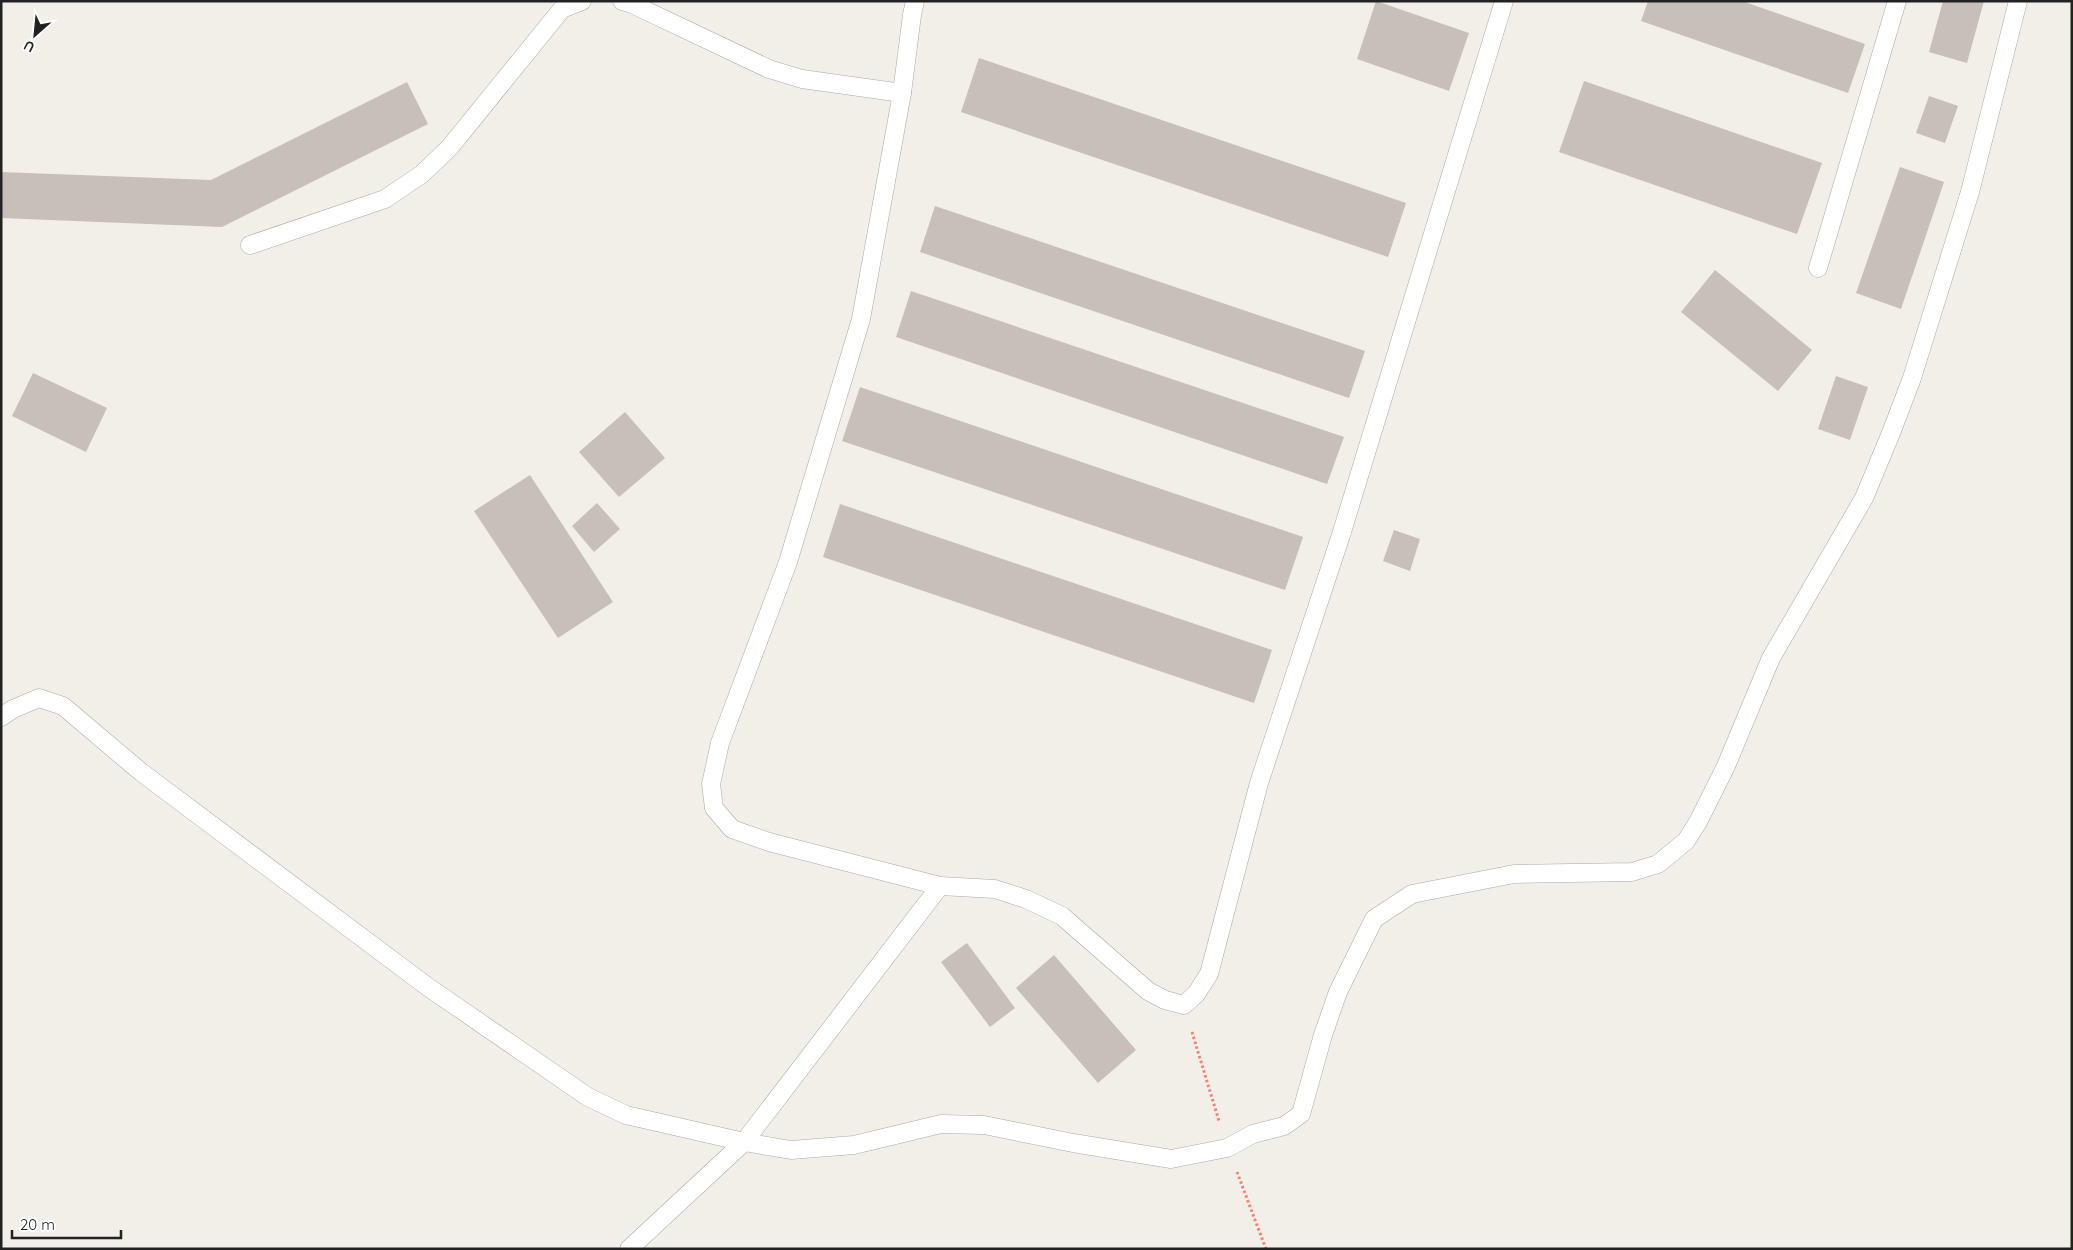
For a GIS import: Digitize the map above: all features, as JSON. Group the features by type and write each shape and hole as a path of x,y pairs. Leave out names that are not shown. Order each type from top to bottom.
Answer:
{"lane":[{"path":"250,245 385,199 422,174 450,147 562,9 582,1"},
{"path":"622,1 769,69 794,77 902,92"},
{"path":"916,1 912,15 902,92 861,319 788,562 720,743 711,784 714,808 732,829 769,842 940,886 996,889 1026,899 1062,916 1148,991 1165,1000 1184,1005 1196,994 1209,974 1259,783 1341,536 1504,1"},
{"path":"1818,268 1898,1"},
{"path":"1,717 13,709 40,698 63,706 141,772 428,988 588,1097 626,1115 744,1142 791,1150 854,1145 941,1124 984,1125 1073,1143 1171,1159 1227,1148 1253,1134 1284,1126 1301,1114 1323,1035 1338,992 1374,919 1412,894 1514,874 1632,872 1658,864 1686,841 1698,822 1726,766 1771,658 1864,498 1891,433 1912,378 1970,192 2018,1"},
{"path":"629,1249 744,1142 940,886"}],"building":[{"path":"1376,1 1469,33 1449,91 1357,59"},
{"path":"1648,1 1742,1 1865,44 1848,93 1641,21"},
{"path":"1943,1 1984,1 1967,63 1929,52"},
{"path":"979,58 1406,203 1388,257 961,112"},
{"path":"1584,81 1822,163 1797,234 1559,152"},
{"path":"407,82 428,124 222,227 1,218 1,172 211,180"},
{"path":"1929,96 1958,106 1945,143 1916,133"},
{"path":"1900,167 1944,182 1901,309 1856,293"},
{"path":"935,206 1365,351 1349,398 920,252"},
{"path":"1715,270 1812,350 1778,391 1681,312"},
{"path":"911,291 1344,437 1327,484 896,337"},
{"path":"33,373 107,408 86,452 12,416"},
{"path":"1836,376 1868,387 1850,440 1818,429"},
{"path":"860,387 1303,537 1285,590 842,441"},
{"path":"625,412 665,458 619,497 579,452"},
{"path":"530,475 613,602 558,638 474,511"},
{"path":"597,503 620,529 594,552 572,526"},
{"path":"840,504 1272,650 1254,703 823,557"},
{"path":"1394,530 1420,539 1410,571 1383,561"},
{"path":"967,943 1015,1008 990,1027 941,962"},
{"path":"1054,955 1136,1050 1098,1083 1016,988"}]}
